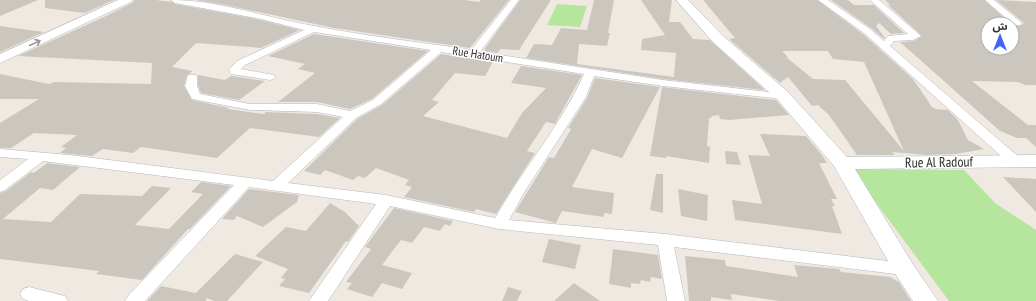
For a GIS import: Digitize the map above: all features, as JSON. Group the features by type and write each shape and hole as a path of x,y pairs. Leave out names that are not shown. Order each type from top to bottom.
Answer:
{"street":[{"path":"0,60 127,0"},
{"name":"Rue Hatoum","path":"175,0 262,16 313,29 663,83 783,96"},
{"path":"474,53 515,0"},
{"path":"682,0 718,39 783,96 842,163 904,269 926,301"},
{"path":"822,0 867,31 885,46 1015,161"},
{"path":"874,0 916,36 891,38 885,46"},
{"path":"989,0 1009,16"},
{"path":"270,77 236,72 234,70 241,63 313,29"},
{"path":"276,186 352,115 377,102 439,48"},
{"path":"499,224 518,190 580,97 591,71"},
{"path":"192,78 191,86 196,97 250,106 317,108 352,115"},
{"path":"0,153 70,159 386,200 499,224 665,240 904,269"},
{"path":"0,187 40,157"},
{"name":"Rue Al Radouf","path":"842,163 1036,161"},
{"path":"134,301 245,182"},
{"path":"318,301 386,200"},
{"path":"665,240 676,301"},
{"path":"29,294 59,301"}],"green space":[{"path":"557,4 587,6 580,27 547,25"},
{"path":"851,169 964,170 995,203 1036,230 1036,301 949,301"}],"building":[{"path":"0,0 38,0 0,16"},
{"path":"45,0 114,0 85,13 45,8"},
{"path":"134,0 172,2 175,4 261,20 300,30 261,48 196,43 172,67 193,71 187,75 184,86 192,100 229,108 227,109 264,114 266,112 317,114 340,118 319,137 250,128 217,158 141,147 133,153 103,149 92,156 60,153 66,148 61,147 77,135 34,133 11,148 0,148 0,123 39,99 0,99 0,74 49,84 54,82 151,84 152,63 18,56 106,16 132,3"},
{"path":"195,0 465,0 479,2 481,0 509,0 470,48 334,28 226,5"},
{"path":"520,0 551,0 519,50 500,49 498,53 483,51"},
{"path":"594,0 614,0 607,46 579,44 577,64 674,77 676,53 641,50 642,39 665,35 641,0 672,0 669,22 680,22 693,39 710,40 765,90 663,79 526,58 534,44 552,45 561,28 587,30"},
{"path":"703,0 817,0 863,34 913,79 932,107 936,109 948,110 958,120 968,140 984,149 956,154 927,155 892,152 895,155 857,155 829,115 818,105 812,106 788,77 780,83 729,39 735,38","holes":["782,51 828,51 833,59 864,62 904,151 845,80 813,79 786,57 788,57"]},
{"path":"831,0 848,0 854,5 874,5 904,33 891,34 879,23 876,26 885,38 884,39"},
{"path":"885,0 984,0 1002,16 980,16 980,56 1020,56 1020,26 1024,23 1020,20 1020,16 1015,16 996,0 1036,2 1036,85 1025,85 1018,82 972,81 1028,125 1036,125 1036,147 1026,138 1017,138 1000,131 900,42 914,41 922,36 888,5 890,5"},
{"path":"0,26 44,32 0,52"},
{"path":"314,34 428,51 372,99 350,109 317,102 278,102 315,73 298,69 305,64 268,56"},
{"path":"441,54 493,62 485,76 455,73 432,100 439,102 423,116 507,138 522,113 546,88 511,83 521,66 582,75 555,124 546,122 527,151 535,153 496,214 476,209 474,212 404,197 412,187 405,185 409,180 376,168 365,178 358,176 353,180 325,170 320,175 304,171 357,119 382,105"},
{"path":"198,75 225,80 231,76 265,81 239,100 201,93 198,86"},
{"path":"595,78 660,87 622,158 592,149 572,187 614,193 612,214 604,213 604,217 562,211 556,223 515,212 549,157 554,158 571,129 568,128 587,98"},
{"path":"662,87 776,100 789,115 729,120 720,119 719,115 712,116 709,118 707,146 710,147 709,163 666,156 666,158 650,156"},
{"path":"760,134 806,136 822,155 827,163 819,163 837,199 831,199 835,206 832,206 842,234 735,220 732,200 762,204 748,155 770,156"},
{"path":"725,151 737,152 741,165 726,164"},
{"path":"47,163 80,167 53,190 40,188 3,219 51,222 80,194 142,196 152,186 171,188 135,225 169,229 203,194 191,192 201,182 231,186 190,229 188,229 142,280 96,274 99,271 0,259 0,193 6,191 31,172 34,173"},
{"path":"656,174 663,174 663,213 650,210"},
{"path":"1003,177 1036,179 1036,212"},
{"path":"249,189 299,195 297,202 263,227 237,216 234,220 222,219"},
{"path":"678,189 708,195 707,221 681,216"},
{"path":"330,203 345,212 359,226 348,242 346,241 309,293 279,286 285,279 281,278 288,269 255,256 286,227 306,231"},
{"path":"394,208 453,221 450,226 445,224 440,231 424,227 412,243 401,240 382,265 412,273 402,289 382,283 372,297 347,289 352,283 346,282 371,249 365,247"},
{"path":"549,239 581,245 575,269 542,262"},
{"path":"613,249 658,255 662,279 651,277 650,282 641,280 640,284 631,283 631,288 609,284"},
{"path":"235,254 263,262 227,301 215,301 206,298 206,301 147,301 161,286 196,293"},
{"path":"685,256 725,260 726,266 798,277 794,265 839,269 841,272 890,277 899,282 911,301 779,301 731,294 732,300 711,297 711,301 689,301"},
{"path":"574,283 600,301 554,301"},
{"path":"508,287 522,291 517,301 502,301"}]}
